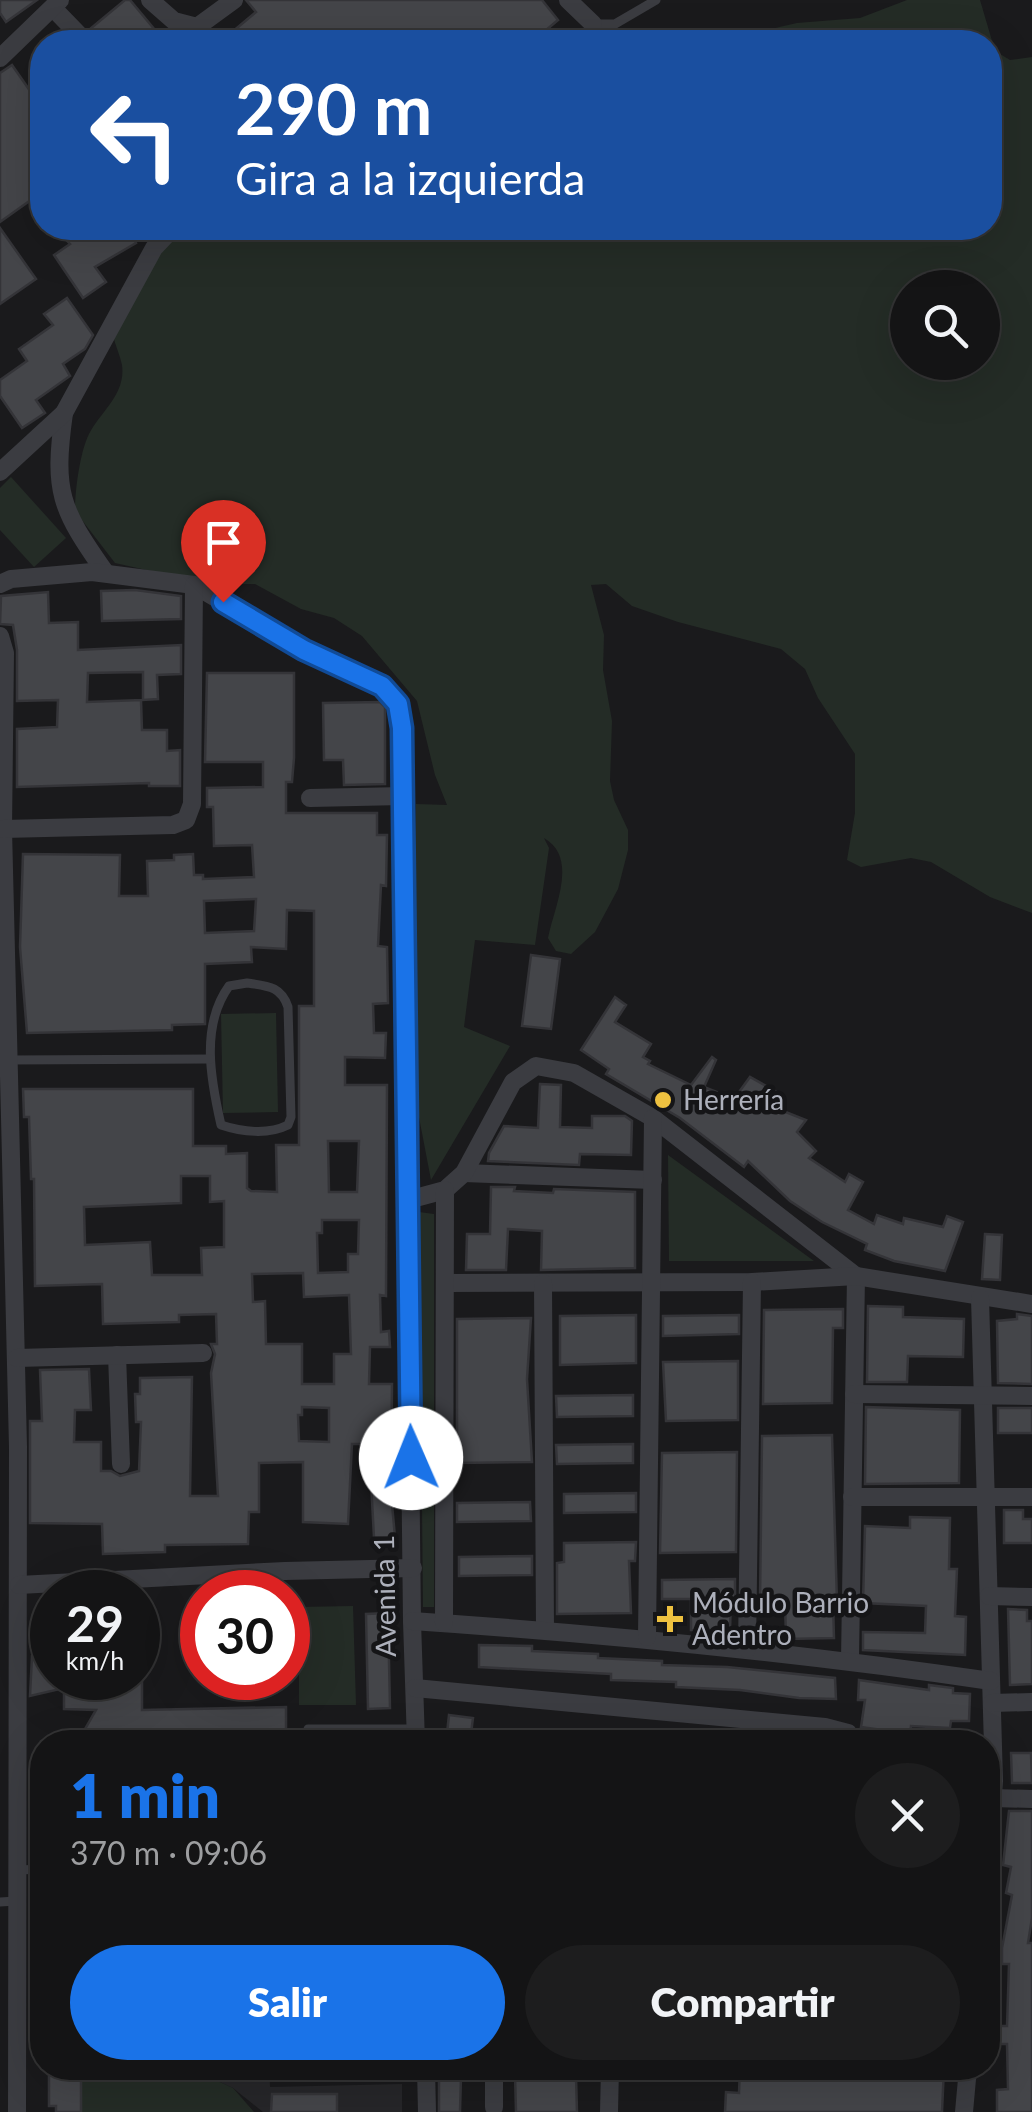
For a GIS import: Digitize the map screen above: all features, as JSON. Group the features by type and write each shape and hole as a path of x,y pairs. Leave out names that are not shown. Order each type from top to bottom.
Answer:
{"street":[{"path":"150,0 174,21 197,27 234,0"},
{"path":"568,0 594,24"},
{"path":"0,58 56,4 77,30"},
{"path":"0,472 64,413 162,240"},
{"path":"64,413 58,486 73,526 105,572"},
{"path":"0,584 105,572 194,585 192,804 186,820 173,825 3,829"},
{"name":"Avenida 1","path":"194,585 304,650 382,686 398,704 402,728 416,1730"},
{"path":"0,636 5,653 3,829 17,1358 9,1447 18,1585 16,1870 8,1902 17,2112"},
{"path":"310,798 403,796"},
{"path":"408,1200 446,1190 464,1173 513,1082 536,1066 574,1073 653,1118 856,1276"},
{"path":"647,1638 653,1118"},
{"path":"464,1173 653,1180"},
{"path":"444,1623 446,1190"},
{"path":"850,1660 856,1276"},
{"path":"447,1283 752,1282 856,1276 1032,1304"},
{"path":"747,1648 752,1282"},
{"path":"543,1283 546,1630"},
{"path":"980,1298 993,1730"},
{"path":"17,1358 203,1353"},
{"path":"118,1355 121,1464"},
{"path":"854,1394 1032,1396"},
{"path":"852,1497 1032,1497"},
{"path":"18,1585 285,1570 412,1568"},
{"path":"990,1596 1032,1597"},
{"path":"412,1620 747,1648 992,1682"},
{"path":"414,1688 833,1730"},
{"path":"992,1703 1032,1702"},
{"path":"1000,1798 1032,1799"},
{"path":"426,2080 427,2112"},
{"path":"494,2080 494,2107"},
{"path":"609,2112 610,2080"},
{"path":"964,2112 967,2080"}],"lane":[{"path":"594,24 615,24 656,0"},
{"path":"247,983 274,988 284,995 288,1007 288,1125 241,1132 221,1125 210,1059 218,1000 229,986 247,983"},
{"path":"9,1060 210,1059"},
{"path":"308,1728 335,1730"},
{"path":"16,1870 30,1869"}],"shaded area":[{"path":"907,0 980,0 989,30 766,30 797,23 860,18"},
{"path":"1002,55 1010,60 1032,57 1032,913 990,897 931,862 911,858 861,867 847,860 855,813 855,754 818,698 805,669 781,649 678,622 632,606 606,584 591,585 604,635 603,670 612,721 610,781 628,830 628,850 618,889 595,932 571,954 556,951 548,938 562,870 554,847 544,838 549,848 535,945 475,940 464,1027 510,1046 431,1180 418,1112 413,985 416,804 447,805 435,775 417,701 362,636 334,618 301,609 255,584 209,584 115,563 75,511 86,442 120,385 122,365 113,335 155,253 169,240 1002,240"},
{"path":"11,477 66,538 34,567 0,530 0,488"},
{"path":"276,1013 278,1112 223,1113 221,1014"},
{"path":"668,1155 814,1261 669,1261"},
{"path":"419,1212 434,1214 434,1607 423,1607"},
{"path":"353,1606 356,1705 299,1705 299,1700 310,1700 310,1607"},
{"path":"82,2080 215,2080 233,2088 254,2112 82,2112"},
{"path":"215,2080 270,2080 270,2087 402,2084 402,2112 263,2112 233,2088"}],"building":[{"path":"0,0 37,0 6,22 0,13"},
{"path":"130,0 155,30 91,30"},
{"path":"246,0 542,0 558,20 546,30 234,30 256,12"},
{"path":"12,65 30,91 30,201 0,222 0,73"},
{"path":"0,228 36,279 0,304"},
{"path":"66,240 136,243 95,267 106,282 83,298 54,255 70,244"},
{"path":"67,298 93,335 85,349 63,364 70,376 36,400 45,413 22,428 0,396 0,380 27,361 19,349 53,325 44,314"},
{"path":"135,590 181,596 181,619 102,621 101,591"},
{"path":"48,592 49,623 78,622 78,650 181,645 181,674 157,675 158,699 143,700 143,672 88,673 87,702 141,700 142,730 167,730 167,751 180,750 180,786 149,783 17,787 17,729 57,727 58,700 17,701 17,650 13,625 0,624 1,596"},
{"path":"207,673 294,673 294,758 292,782 286,782 286,813 377,813 377,835 387,835 386,886 381,885 378,946 387,947 388,1003 373,1004 374,1033 386,1033 385,1058 345,1057 345,1085 387,1085 386,1296 380,1295 381,1332 389,1331 390,1347 370,1347 369,1384 392,1384 391,1493 395,1537 374,1538 369,1444 352,1444 348,1524 303,1522 303,1462 259,1463 259,1512 249,1512 248,1544 165,1545 165,1552 103,1554 102,1524 30,1523 30,1421 42,1421 40,1370 89,1369 91,1410 75,1410 74,1442 101,1442 101,1471 120,1476 139,1471 141,1422 136,1422 135,1394 140,1394 140,1378 192,1377 190,1496 218,1496 211,1373 215,1354 211,1344 217,1344 216,1314 179,1315 179,1322 103,1324 102,1284 35,1286 34,1179 23,1089 193,1089 193,1146 226,1146 226,1154 247,1153 247,1188 277,1192 276,1145 299,1145 299,1006 314,1006 314,911 287,910 286,949 251,947 252,962 205,964 205,1024 172,1025 172,1030 27,1033 20,947 23,854 120,855 119,896 148,896 147,861 174,860 174,855 193,854 194,875 203,875 203,879 254,877 252,845 214,846 213,807 207,807 207,788 263,787 263,762 205,762","holes":["256,899 254,931 205,933 204,901","328,1141 359,1141 357,1192 329,1192","181,1176 210,1176 210,1202 224,1201 224,1247 201,1248 202,1275 152,1275 150,1242 85,1245 84,1207 181,1203","322,1220 359,1220 358,1254 348,1254 348,1272 318,1273 317,1233 322,1233","303,1273 304,1297 349,1295 351,1354 334,1354 334,1384 302,1384 302,1344 266,1344 265,1301 253,1302 252,1274","302,1407 329,1408 329,1442 299,1441 298,1415 302,1415"]},
{"path":"380,702 385,707 385,784 344,785 343,760 324,760 323,703"},
{"path":"531,955 560,959 551,1029 522,1026"},
{"path":"615,997 626,1005 615,1022 651,1044 643,1057 650,1061 648,1064 691,1085 712,1057 716,1060 704,1087 734,1099 750,1077 777,1092 783,1111 806,1120 797,1132 816,1151 809,1158 845,1182 849,1174 863,1182 848,1210 874,1224 877,1215 903,1224 904,1218 943,1227 947,1216 963,1222 945,1271 894,1261 865,1250 867,1244 790,1201 748,1161 744,1167 680,1118 606,1074 609,1069 581,1050"},
{"path":"540,1084 561,1085 560,1127 592,1128 592,1116 625,1116 632,1121 631,1155 580,1154 579,1165 488,1161 504,1126 538,1128"},
{"path":"491,1187 553,1193 554,1189 635,1192 635,1268 541,1270 542,1231 508,1229 506,1270 466,1270 467,1234 490,1234"},
{"path":"985,1234 1002,1235 1000,1280 982,1279"},
{"path":"868,1306 903,1307 903,1317 964,1319 963,1357 908,1356 907,1382 867,1382"},
{"path":"843,1309 843,1328 833,1328 832,1403 763,1404 764,1310"},
{"path":"1017,1314 1032,1316 1032,1384 998,1383 997,1321 1017,1319"},
{"path":"636,1315 636,1363 560,1365 560,1316"},
{"path":"739,1315 739,1334 663,1336 663,1316"},
{"path":"531,1318 527,1379 532,1462 457,1463 457,1319"},
{"path":"738,1361 738,1420 666,1421 663,1362"},
{"path":"633,1395 633,1416 557,1417 556,1396"},
{"path":"866,1407 960,1410 959,1483 865,1484"},
{"path":"998,1408 1032,1408 1032,1433 998,1433"},
{"path":"832,1435 837,1602 833,1602 834,1638 786,1639 785,1602 760,1602 762,1436"},
{"path":"633,1444 633,1463 557,1464 556,1445"},
{"path":"737,1452 736,1552 660,1553 662,1453"},
{"path":"636,1493 636,1512 564,1513 564,1494"},
{"path":"530,1502 531,1521 457,1522 457,1503"},
{"path":"1004,1510 1023,1510 1023,1519 1032,1519 1032,1543 1004,1543"},
{"path":"910,1517 950,1518 949,1569 957,1569 955,1616 966,1617 965,1655 863,1650 863,1632 925,1633 926,1606 863,1603 865,1526 910,1528"},
{"path":"636,1542 635,1561 629,1561 631,1613 557,1614 557,1563 564,1562 564,1543"},
{"path":"532,1556 532,1575 459,1576 459,1557"},
{"path":"735,1579 730,1631 691,1630 691,1599 662,1599 662,1580"},
{"path":"1008,1609 1027,1610 1027,1621 1032,1621 1032,1684 1010,1685"},
{"path":"388,1613 390,1708 368,1709 366,1614"},
{"path":"479,1645 532,1646 532,1651 598,1654 598,1658 662,1661 662,1665 835,1678 836,1699 676,1687 676,1682 611,1680 611,1674 479,1667"},
{"path":"859,1680 929,1690 929,1685 953,1688 953,1693 970,1694 969,1721 951,1721 950,1728 861,1727 865,1700 858,1700"},
{"path":"64,1700 142,1700 142,1710 286,1707 286,1730 85,1730 96,1710 64,1709"},
{"path":"449,1715 473,1718 472,1730 447,1730"},
{"path":"1011,1753 1031,1753 1032,1783 1012,1783"},
{"path":"1009,1811 1032,1811 1032,1918 1028,1943 1032,1943 1032,2112 997,2112 997,2090 1008,2089 1007,2044 1000,2044 1000,2026 1007,2026 1009,1964 1002,1964 1002,1948 1012,1895 1006,1893 1011,1867 1003,1865"},
{"path":"49,2080 81,2080 81,2112 56,2112 56,2106 49,2106"},
{"path":"439,2080 461,2080 460,2112 439,2112"},
{"path":"515,2080 576,2080 577,2112 516,2112"},
{"path":"740,2080 943,2080 942,2112 725,2112 726,2092 739,2093"},
{"path":"272,2094 337,2094 337,2112 271,2112"}],"place":[{"name":"Herrería","path":"663,1100"},
{"name":"Módulo Barrio Adentro","path":"670,1619"}],"route":[{"path":"223,602 304,650 382,686 398,704 402,728 411,1458"}]}
